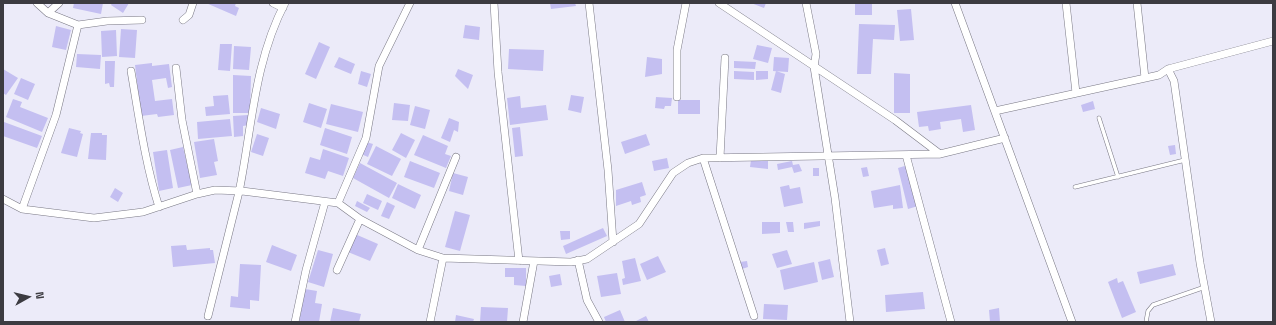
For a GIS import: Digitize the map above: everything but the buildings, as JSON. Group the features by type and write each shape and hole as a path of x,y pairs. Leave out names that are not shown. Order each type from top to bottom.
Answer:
{"street":[{"path":"37,3 48,13 78,25 107,21 142,20"},
{"path":"48,13 59,3"},
{"path":"183,20 188,14 193,3"},
{"path":"208,316 239,191 257,80 284,6 273,3"},
{"path":"338,203 366,138 379,66 410,3"},
{"path":"494,3 498,72 518,261"},
{"path":"589,3 607,162 613,242"},
{"path":"677,97 678,50 686,3"},
{"path":"719,3 895,120 940,154"},
{"path":"806,3 816,54 814,67 829,157 850,322"},
{"path":"955,3 1072,322"},
{"path":"1066,3 1076,93"},
{"path":"1137,3 1146,78"},
{"path":"22,209 56,115 78,25"},
{"path":"995,111 1158,75 1168,69 1273,41"},
{"path":"720,158 725,58"},
{"path":"176,68 182,120 197,194"},
{"path":"1168,69 1174,81 1211,322"},
{"path":"132,71 145,154 159,207"},
{"path":"3,199 22,209 94,218 143,212 197,194 215,190 239,191 338,203 360,219 418,250 443,258 518,261 578,260 587,259 639,224 674,173 688,163 703,158 940,154 1005,138"},
{"path":"906,155 951,322"},
{"path":"418,250 456,157"},
{"path":"703,158 754,316"},
{"path":"295,322 306,270 326,202"},
{"path":"337,270 360,219"},
{"path":"430,322 443,258"},
{"path":"578,260 587,300 599,322"},
{"path":"523,322 534,261"}],"lane":[{"path":"1099,118 1118,177"},
{"path":"1075,187 1186,160"},
{"path":"1146,322 1148,311 1153,305 1205,287"}]}
